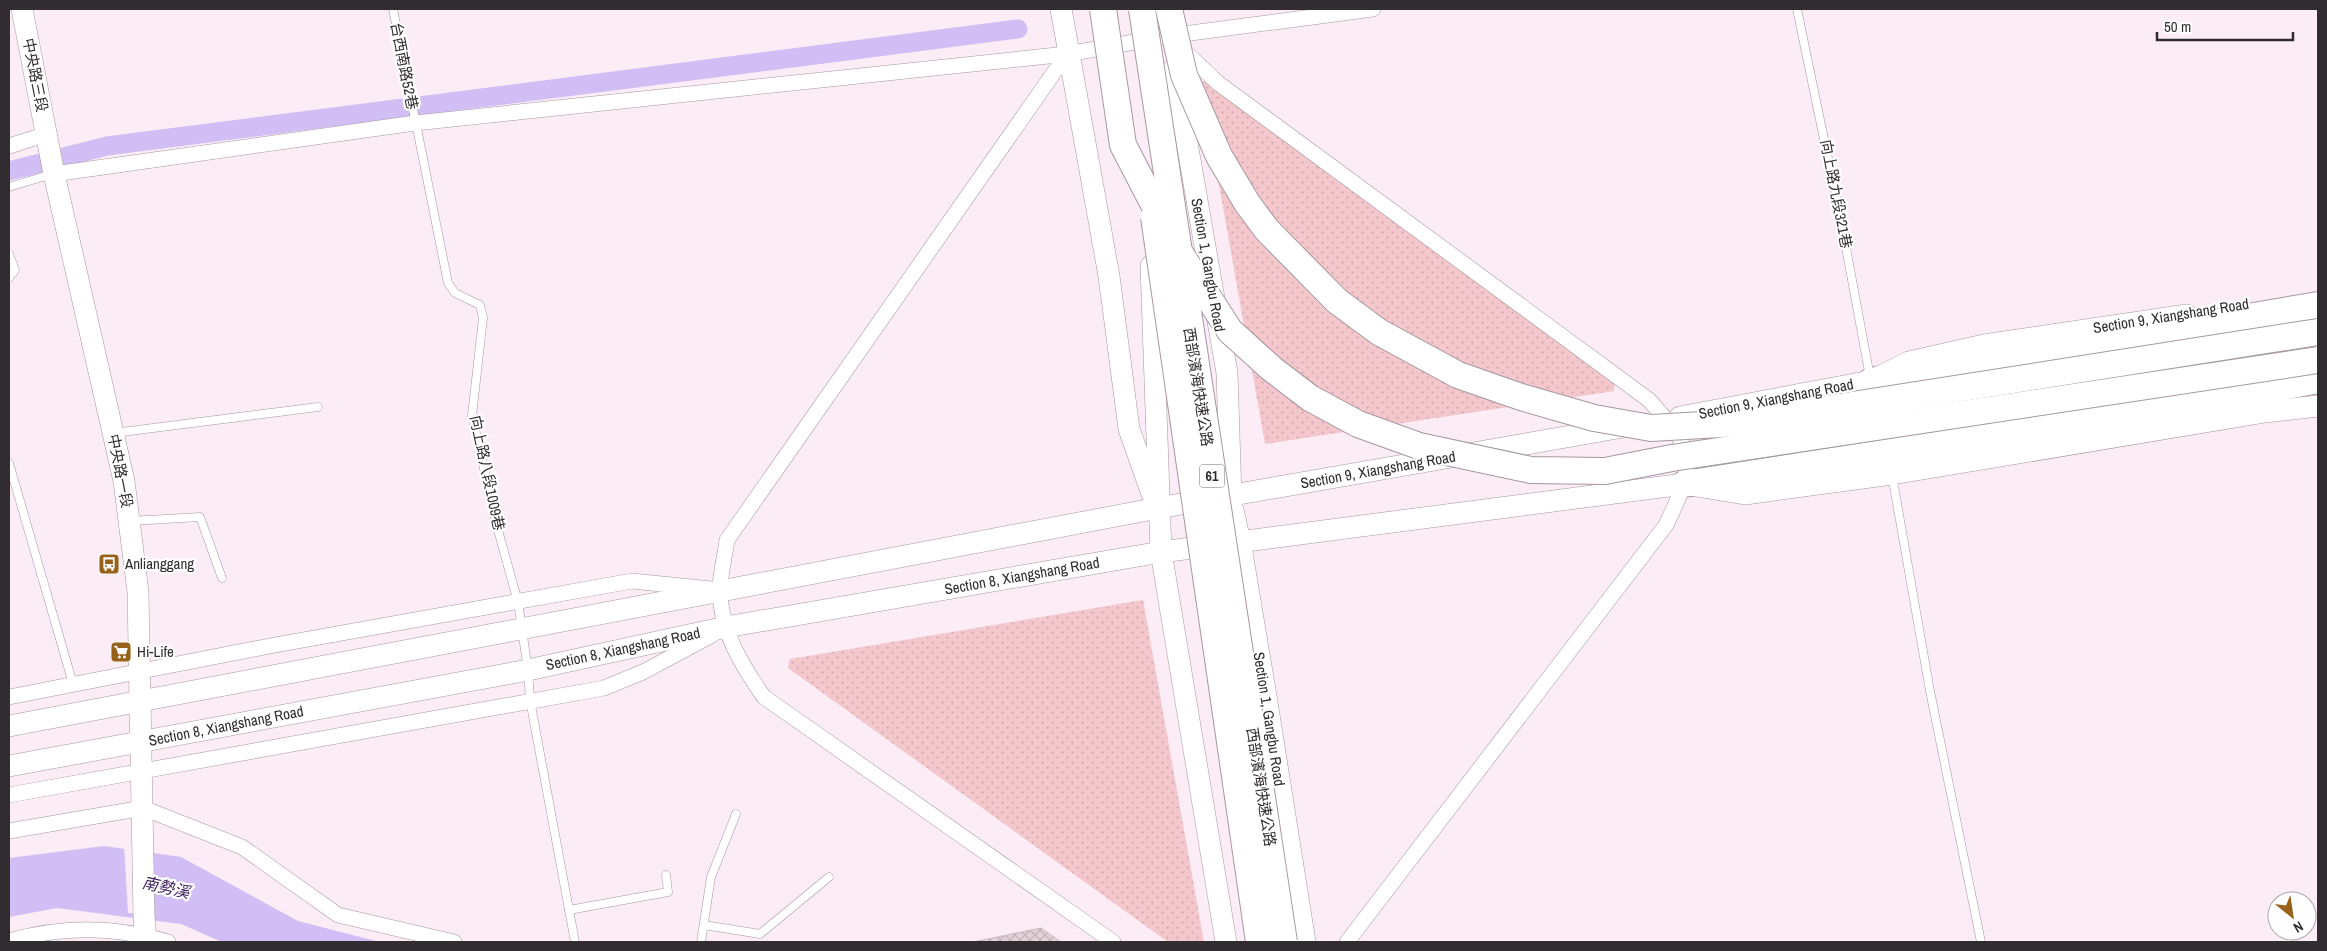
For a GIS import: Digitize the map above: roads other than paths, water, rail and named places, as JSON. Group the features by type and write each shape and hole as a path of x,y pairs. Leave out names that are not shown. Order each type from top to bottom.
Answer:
{"highway":[{"path":"1103,9 1123,145 1176,247 1230,331 1272,369 1310,398 1358,424 1419,446 1531,470 1605,471 1672,458 2314,374"},
{"name":"西部濱海快速公路","path":"1124,9 1259,942"},
{"name":"西部濱海快速公路","path":"1142,9 1284,942"},
{"path":"1169,9 1184,75 1218,156 1247,203 1267,230 1337,301 1379,332 1458,375 1520,397 1594,418 1652,428 1738,423 2318,332"},
{"path":"1871,381 2312,302"},
{"path":"1684,484 1883,444 2178,407 2314,374"}],"main road":[{"name":"中央路三段","path":"22,9 48,138"},
{"name":"Section 1, Gangbu Road","path":"1061,9 1109,276 1129,429 1158,508"},
{"name":"Section 1, Gangbu Road","path":"1112,9 1150,238 1187,374 1231,496 1305,942"},
{"name":"Section 1, Gangbu Road","path":"1164,9 1227,373 1231,496"},
{"name":"中央路一段","path":"48,138 124,481 130,521 138,592 140,771 143,808 145,931"},
{"name":"Section 1, Gangbu Road","path":"1150,238 1161,552 1226,942"},
{"path":"1883,444 2000,400 2318,347"},
{"name":"Section 9, Xiangshang Road","path":"1231,496 1871,381 2000,400"},
{"path":"1240,542 1684,484 1735,454 1883,444 2318,406"},
{"path":"9,726 1158,508 1231,496"},
{"name":"Section 8, Xiangshang Road","path":"9,766 528,670 726,627 1161,552 1240,542"}],"street":[{"path":"54,172 414,120 1068,54 1168,36 1373,9"},
{"path":"1168,36 1218,83 1649,400 1667,419 1686,453 1684,484 1666,525 1347,942"},
{"path":"1068,54 727,540 720,591 726,627 743,667 764,697 1113,942"},
{"path":"9,146 48,138"},
{"path":"9,697 632,581 690,586 720,591"},
{"path":"9,795 604,688 643,672 726,627"},
{"path":"9,831 143,808 242,847 338,915 454,942"},
{"path":"9,941 37,933 94,928 145,931 168,942"}],"lane":[{"name":"台西南路52巷","path":"393,9 411,96 414,120"},
{"name":"向上路九段321巷","path":"1797,9 1838,206 1930,691 1981,942"},
{"name":"向上路八段1009巷","path":"414,120 448,283 455,293 480,305 484,318 472,416 498,530 518,602 528,670 530,700 575,942"},
{"path":"9,187 54,172"},
{"path":"9,254 15,270 9,278"},
{"path":"113,433 318,408"},
{"path":"9,463 73,684"},
{"path":"130,521 200,517 222,578"},
{"path":"701,942 711,878 736,814"},
{"path":"569,910 668,892 666,875"},
{"path":"704,925 760,934 829,877"}],"water":[{"name":"南勢溪","path":"104,846 181,857 298,921 380,942 222,942 181,924 57,908 9,917 9,858"}],"waterway":[{"path":"9,171 107,146 1018,29"}],"place":[{"name":"Anlianggang","path":"109,564"},
{"name":"Hi-Life","path":"121,652"}]}
